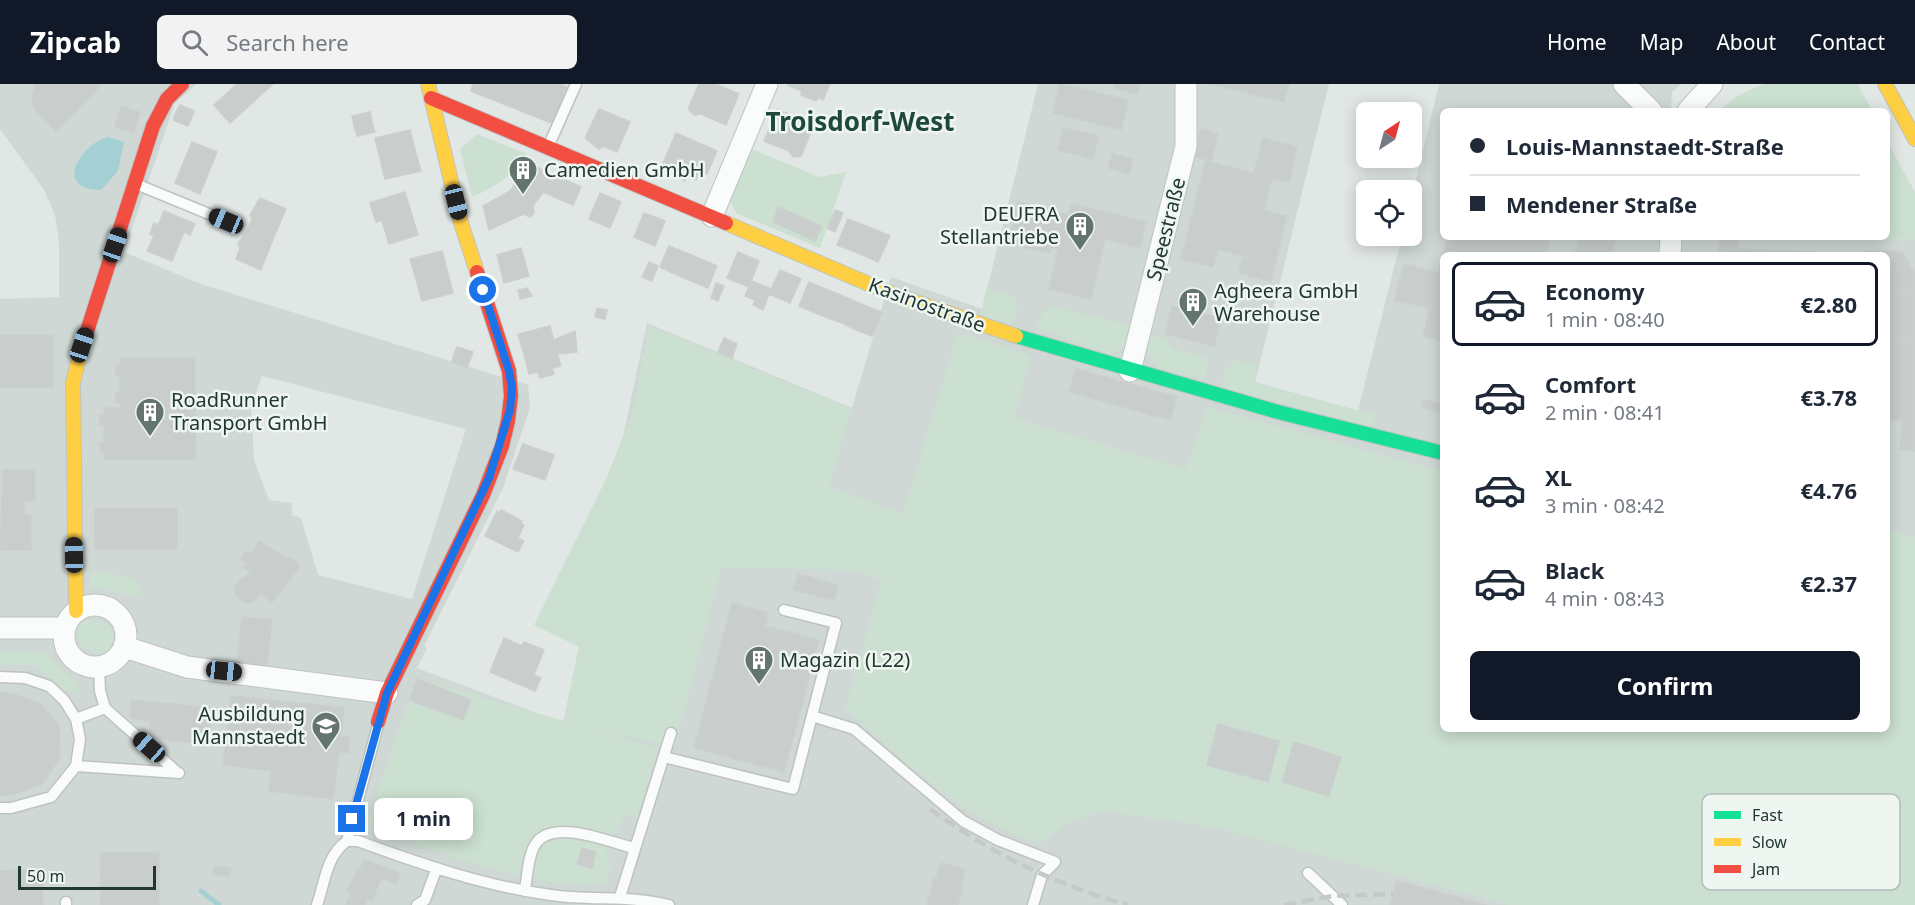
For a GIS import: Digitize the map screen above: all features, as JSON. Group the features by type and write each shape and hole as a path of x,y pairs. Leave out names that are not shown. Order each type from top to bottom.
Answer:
{"street":[{"path":"0,628 70,620 94,604 112,610 125,625 125,647 115,661 99,667 80,663 72,657 64,639 70,620 73,383 82,345 159,112 182,84"},
{"path":"378,722 387,693 489,478 510,410 512,388 509,371 462,223 428,84"},
{"path":"712,216 767,84"},
{"name":"Speestraße","path":"1130,371 1186,146 1186,84"},
{"path":"1624,84 1648,108"},
{"path":"1691,108 1712,84"},
{"path":"1888,89 1915,139"},
{"name":"Kasinostraße","path":"431,98 909,300 996,331 1130,371 1384,441 1440,452"},
{"path":"125,647 188,667 387,693"}],"lane":[{"path":"548,147 576,84"},
{"path":"136,184 226,221"},
{"path":"664,757 793,789 836,623 784,610"},
{"path":"76,766 179,773 105,708 100,691 99,667"},
{"path":"0,677 25,678 49,686 64,700 76,719 80,739 76,766 51,797 11,808 0,808"},
{"path":"76,719 105,708"},
{"path":"812,716 855,729 963,821 998,840 1055,862 1042,875 1033,905"},
{"path":"317,905 330,861 335,851 347,841 378,722"},
{"path":"620,897 671,733"},
{"path":"525,891 535,843 546,834 561,830 634,848"},
{"path":"347,841 358,841 436,870 553,900 620,897 669,905"},
{"path":"417,905 425,900 436,870"},
{"path":"1308,873 1342,905"}],"shaded area":[{"path":"0,84 197,84 175,103 124,252 201,284 528,385 530,408 503,488 424,646 427,648 417,668 563,723 647,323 852,408 891,277 982,309 1038,84 1329,84 1255,382 1358,411 1399,246 1422,246 1422,180 1416,180 1419,168 1422,168 1422,155 1439,84 1681,84 1672,92 1671,108 1440,108 1440,240 1915,240 1915,905 0,905 0,299 59,297 59,242 55,215 44,190 0,129","holes":["262,376 466,429 412,599 318,575 301,518 292,515 292,503 269,500 254,460 251,407"]}],"green space":[{"path":"1764,84 1858,84 1870,108 1722,108 1737,96"},
{"path":"477,134 527,154 516,169 503,180 472,197 460,149"},
{"path":"1890,146 1915,192 1915,240 1890,239"},
{"path":"752,149 819,177 846,172 820,248 736,213 730,200"},
{"path":"987,287 1013,296 1018,308 1013,324 980,316"},
{"path":"1053,307 1134,326 1129,346 1109,354 1037,328 1042,314"},
{"path":"648,325 851,409 829,487 903,513 958,332 1030,356 1015,418 1186,469 1207,407 1440,470 1440,732 1890,732 1890,530 1915,537 1915,905 1508,905 1213,827 1102,811 1066,824 1041,844 985,820 960,804 913,768 845,709 881,581 854,570 721,568 675,747 597,730 657,748 638,816 624,817 606,851 611,866 605,885 576,885 515,875 423,847 367,825 416,678 564,721 579,647 534,625 607,477 634,409"},
{"path":"1149,335 1165,339 1172,349 1208,358 1205,380 1158,368 1147,351"},
{"path":"1235,360 1258,366 1255,382 1378,416 1369,426 1221,387 1225,371"},
{"path":"97,571 130,577 139,583 140,593 135,596 90,587 90,573"},
{"path":"86,620 101,621 111,627 114,636 109,650 96,654 80,643 75,635 75,626"},
{"path":"0,650 43,652 76,682 80,693 77,695 68,692 34,665 0,665"}],"water":[{"path":"109,137 124,142 118,171 101,190 86,188 77,182 74,175 76,165 89,147"}],"building":[{"path":"36,84 96,84 99,87 56,132 34,108 32,97"},
{"path":"237,84 273,84 230,123 214,105"},
{"path":"473,84 561,84 546,121 471,91"},
{"path":"561,84 567,87 553,123 546,121"},
{"path":"699,84 715,84 739,94 726,125 701,114 694,115 688,109"},
{"path":"830,84 823,100 818,97 816,101 801,95 802,91 787,85"},
{"path":"1060,84 1128,100 1121,130 1053,113"},
{"path":"1115,84 1139,86 1137,94 1113,88"},
{"path":"1211,84 1289,84 1284,102"},
{"path":"180,105 194,111 191,119 176,112"},
{"path":"121,106 140,112 137,122 118,116"},
{"path":"599,109 630,122 617,152 603,146 599,149 585,138"},
{"path":"777,109 814,125 801,156 793,157 789,151 764,141"},
{"path":"176,112 191,119 188,126 173,120"},
{"path":"370,112 372,122 354,126 352,116"},
{"path":"118,116 137,122 134,132 115,127"},
{"path":"372,122 375,132 357,136 354,126"},
{"path":"1064,128 1098,136 1093,159 1058,150"},
{"path":"1201,128 1218,134 1211,161 1193,156"},
{"path":"410,130 415,150 380,159 375,138"},
{"path":"676,133 717,151 707,174 699,171 696,180 687,176 685,181 660,170"},
{"path":"1263,138 1297,147 1289,182 1254,173"},
{"path":"192,142 217,152 200,194 175,183"},
{"path":"415,150 421,171 385,179 380,159"},
{"path":"1112,153 1133,159 1129,174 1108,168"},
{"path":"1206,161 1272,178 1264,210 1197,194"},
{"name":"Camedien GmbH","path":"530,164 581,187 573,205 543,192 533,206 534,213 530,217 523,214 489,230 483,206 510,191"},
{"path":"405,192 418,235 389,244 376,201"},
{"path":"600,193 621,202 610,228 589,219"},
{"path":"1197,194 1287,216 1275,264 1186,241"},
{"path":"260,198 286,209 273,239 248,229 252,219 250,215"},
{"path":"376,201 382,220 376,222 370,203"},
{"name":"DEUFRA Stellantriebe","path":"1018,201 1068,215 1071,204 1146,222 1140,248 1105,239 1091,299 1049,289 1058,249 1051,247 1049,253 1008,243"},
{"path":"778,207 822,226 815,241 773,222"},
{"path":"835,210 843,213 835,232 827,228"},
{"path":"164,211 195,224 190,235 184,232 172,261 147,251 154,236 150,234 154,223 158,225"},
{"path":"644,213 665,221 655,246 634,237"},
{"path":"848,219 869,227 858,253 837,245"},
{"path":"869,227 890,236 878,262 858,253"},
{"path":"248,229 273,239 261,270 236,259 240,248 238,244"},
{"path":"1447,240 1549,240 1546,252 1444,252"},
{"path":"1578,240 1615,240 1612,252 1575,252"},
{"path":"1720,240 1738,240 1738,249 1719,248"},
{"path":"1186,241 1218,249 1213,267 1181,259"},
{"path":"669,246 694,256 684,278 660,267"},
{"path":"521,248 529,276 504,283 497,255"},
{"path":"1719,248 1810,252 1719,252"},
{"path":"442,251 447,270 416,279 410,259"},
{"path":"1863,251 1902,252 1915,274 1915,294 1890,293 1890,252"},
{"path":"738,252 759,261 749,287 727,278"},
{"path":"694,256 717,266 708,288 684,278"},
{"path":"1243,256 1275,264 1271,281 1239,273"},
{"path":"649,262 658,266 652,281 642,277"},
{"path":"1404,264 1439,273 1430,308 1395,300"},
{"path":"1440,268 1440,340 1423,336"},
{"path":"447,270 453,293 422,301 416,279"},
{"path":"780,270 801,279 790,303 769,294"},
{"path":"751,281 762,285 755,300 745,296"},
{"path":"809,282 823,288 813,312 799,306"},
{"path":"716,283 724,286 718,301 711,298"},
{"path":"762,285 771,289 763,310 753,305"},
{"path":"527,288 532,296 520,299 518,290"},
{"path":"823,288 838,294 828,318 813,312"},
{"path":"1890,293 1915,294 1915,338 1890,337"},
{"path":"838,294 852,300 842,323 828,318"},
{"path":"852,300 866,306 856,330 842,323"},
{"path":"866,306 882,312 872,336 856,330"},
{"name":"Agheera GmbH Warehouse","path":"1172,306 1221,318 1214,346 1166,334"},
{"path":"597,308 607,310 605,319 595,317"},
{"path":"550,326 555,346 524,354 518,334"},
{"path":"575,331 577,352 558,354 554,340"},
{"path":"0,335 53,335 53,387 0,387"},
{"path":"1890,337 1915,338 1915,451 1900,450 1903,420 1890,420"},
{"path":"724,338 737,344 732,358 718,352"},
{"path":"555,346 561,366 552,368 554,374 540,378 538,372 529,374 524,354"},
{"path":"457,347 473,352 470,360 454,354"},
{"path":"454,354 470,360 467,367 452,362"},
{"path":"120,358 195,358 195,409 121,409 121,403 116,403 116,393 120,393 120,375 116,375 116,365 121,365"},
{"path":"1076,369 1177,397 1170,420 1069,392"},
{"path":"1423,399 1440,404 1439,412 1421,407"},
{"name":"RoadRunner Transport GmbH","path":"104,408 195,409 196,459 104,459 104,452 100,452 100,442 104,442 104,425 100,425 100,415 104,415"},
{"path":"523,444 554,455 545,480 513,469"},
{"path":"3,470 35,470 35,501 24,501 24,513 31,517 31,550 0,550"},
{"path":"95,508 177,508 177,549 95,549"},
{"path":"501,510 522,521 524,525 518,538 524,541 518,552 485,536 497,511 500,513"},
{"path":"260,541 288,560 290,557 299,568 272,602 260,593 254,601 246,603 236,596 234,588 240,580 251,573 243,567 246,563 240,559 246,551 251,554"},
{"path":"798,574 838,585 834,600 793,590"},
{"name":"Magazin (L22)","path":"732,603 768,613 765,626 819,640 784,772 694,748"},
{"path":"242,617 272,620 267,667 237,663"},
{"path":"504,638 522,646 524,642 544,650 534,675 541,678 535,691 490,672"},
{"path":"417,679 471,700 463,720 409,700"},
{"path":"0,692 11,693 40,703 59,726 60,758 42,784 12,795 0,795"},
{"path":"231,696 318,705 311,775 223,765"},
{"path":"132,700 212,708 209,744 149,738 151,721 130,718"},
{"name":"Ausbildung Mannstaedt","path":"318,705 344,708 341,736 349,737 348,753 339,752 333,799 301,795 303,774 311,775"},
{"path":"1218,724 1279,741 1268,782 1207,765"},
{"path":"1294,742 1341,757 1329,796 1282,782"},
{"path":"271,771 303,774 301,795 269,791"},
{"path":"582,848 596,852 592,868 577,864"},
{"path":"159,852 159,905 101,905 100,853"},
{"path":"364,860 400,873 396,884 360,869"},
{"path":"941,863 965,869 961,886 936,879"},
{"path":"214,866 231,868 229,877 213,874"},
{"path":"358,868 381,878 372,901 367,900 365,905 349,905 346,904 351,893 347,892"},
{"path":"42,869 43,905 0,905 0,871"},
{"path":"934,878 963,886 958,905 927,905"},
{"path":"1397,881 1487,905 1390,905"}],"waterway":[{"path":"201,891 219,905"}],"railway":[{"path":"930,809 976,840 1024,866 1075,888 1128,905"},
{"path":"1284,905 1333,896 1393,894"}],"traffic: fast":[{"path":"1016,336 1278,412 1440,452"}],"traffic: slow":[{"path":"428,84 461,223 477,272"},
{"path":"1885,84 1915,139"},
{"path":"726,223 890,293 1016,336"},
{"path":"76,611 73,383 80,353"}],"traffic: jam":[{"path":"80,353 153,126 167,99 182,84"},
{"path":"431,98 726,223"},
{"path":"378,722 387,693 483,495 502,446 508,421 511,396 509,371 477,272"}],"place":[{"name":"Camedien GmbH","path":"523,196"},
{"name":"DEUFRA Stellantriebe","path":"1080,252"},
{"name":"Agheera GmbH Warehouse","path":"1193,328"},
{"name":"RoadRunner Transport GmbH","path":"150,438"},
{"name":"Magazin (L22)","path":"759,686"},
{"name":"Ausbildung Mannstaedt","path":"326,752"}],"district":[{"name":"Troisdorf-West","path":"860,122"}],"route":[{"path":"352,819 387,693 489,478 510,410 512,388 509,371 483,290"}]}
